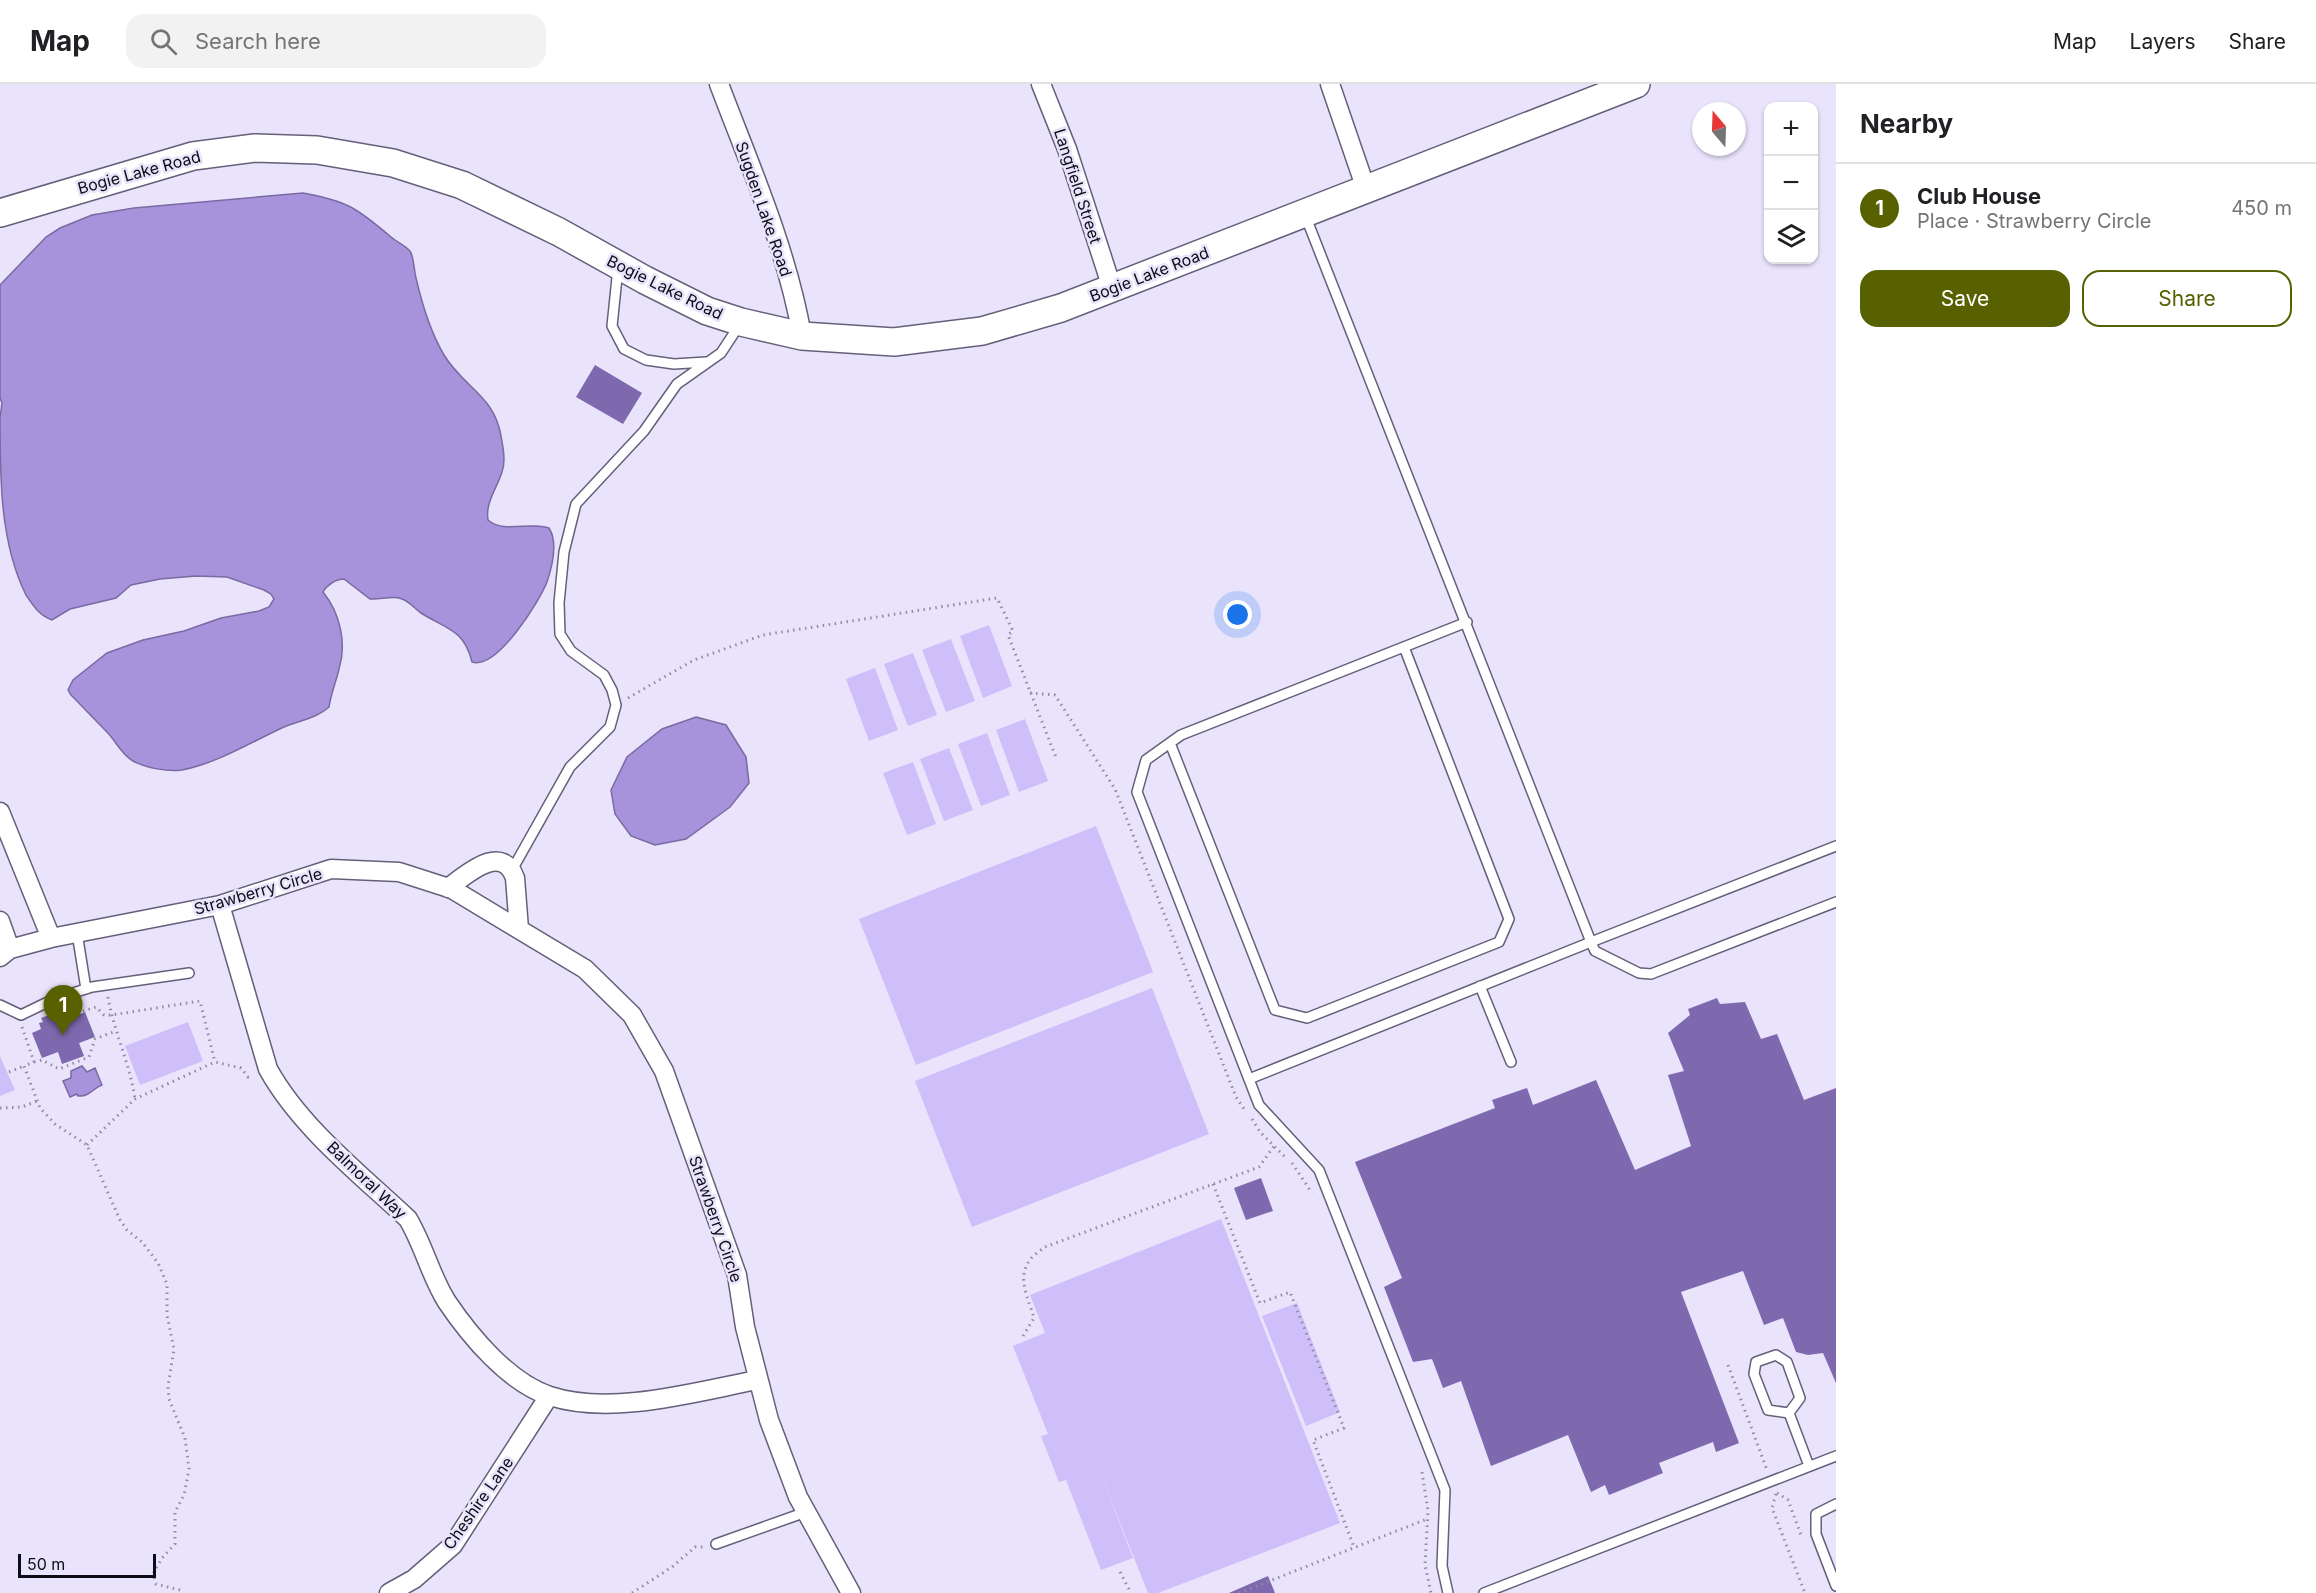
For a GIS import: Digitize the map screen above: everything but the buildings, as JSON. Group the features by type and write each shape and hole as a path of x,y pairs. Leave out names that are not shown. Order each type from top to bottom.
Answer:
{"main road":[{"name":"Bogie Lake Road","path":"0,213 193,156 255,148 317,150 393,163 462,184 559,232 707,311 741,322 802,336 894,342 982,331 1061,308 1621,87"}],"street":[{"name":"Sugden Lake Road","path":"719,84 792,287 802,336"},
{"name":"Langfield Street","path":"1041,84 1068,149 1112,288"},
{"path":"1330,84 1366,189"},
{"path":"0,812 51,938"},
{"path":"448,888 476,868 492,861 499,861 512,870 519,929"},
{"name":"Strawberry Circle","path":"5,953 51,938 220,905 331,869 399,872 448,888 585,969 632,1015 664,1071 737,1275 745,1327 757,1380 783,1460 806,1512 851,1593"},
{"name":"Balmoral Way","path":"220,905 268,1069 302,1118 408,1220 420,1240 445,1299 464,1327 507,1370 549,1396 580,1403 617,1404 690,1394 757,1380"},
{"path":"0,921 5,953"},
{"name":"Cheshire Lane","path":"389,1593 414,1579 453,1545 549,1396"}],"lane":[{"path":"1305,213 1595,951 1639,973 1651,974 1836,902"},
{"path":"619,265 612,326 624,349 646,360 674,364 708,362"},
{"path":"512,870 570,767 610,728 616,705 612,690 604,675 571,651 560,634 559,603 564,552 576,504 644,431 677,384 721,353 741,322"},
{"path":"1448,1593 1442,1566 1446,1490 1319,1170 1259,1106 1137,792 1146,760 1181,735 1467,622"},
{"path":"1170,743 1275,1010 1307,1018 1499,942 1509,919 1404,647"},
{"path":"1249,1079 1836,846"},
{"path":"77,933 86,989"},
{"path":"0,1005 21,1015 54,999 86,989 189,973"},
{"path":"1480,986 1511,1062"},
{"path":"1776,1354 1787,1362 1800,1398 1789,1413 1768,1410 1754,1374 1756,1362 1776,1354"},
{"path":"1789,1413 1809,1466"},
{"path":"1484,1593 1836,1456"},
{"path":"1836,1504 1816,1514 1816,1534 1836,1586"},
{"path":"716,1544 806,1512"}],"path":[{"path":"616,705 694,660 763,635 997,598 1013,631 1008,635 1057,760"},
{"path":"77,1013 96,1007 104,1015 111,1015 200,1001 214,1062"},
{"path":"21,1015 20,1022 34,1062"},
{"path":"111,1015 131,1074 135,1099"},
{"path":"9,1072 42,1060 59,1068 79,1061 89,1057 95,1039 116,1032"},
{"path":"87,1145 135,1099 214,1062 241,1068 248,1077 268,1069"},
{"path":"24,1066 37,1101 55,1124 87,1145 120,1220 127,1230 142,1242 158,1263 167,1284 167,1315 174,1349 168,1386 169,1399 185,1438 189,1469 184,1495 175,1512 175,1544 162,1558 153,1574 156,1584 183,1593"},
{"path":"0,1108 22,1107 37,1101"},
{"path":"1023,1336 1034,1318 1026,1297 1024,1272 1030,1260 1045,1247 1259,1167 1274,1146"},
{"path":"1213,1184 1260,1304 1290,1292 1340,1417 1344,1428 1313,1440 1354,1548"},
{"path":"1776,1493 1772,1508 1805,1593"},
{"path":"1239,1593 1428,1518"},
{"path":"632,1593 672,1567 695,1547 702,1546 711,1549 716,1544"},
{"path":"1120,1572 1131,1593"}],"shaded area":[{"path":"303,193 331,199 352,208 370,219 410,251 424,308 439,346 460,376 485,401 497,422 503,445 504,463 490,502 488,520 494,524 509,527 542,526 549,528 554,547 551,569 543,592 516,632 493,656 482,662 472,662 469,651 459,636 421,613 405,600 395,597 370,599 344,579 335,581 323,592 334,609 342,639 341,659 329,707 313,717 284,727 234,752 195,767 170,770 151,767 133,761 125,755 110,735 71,695 68,690 73,680 107,653 143,640 184,631 221,618 259,611 269,607 274,599 264,590 227,577 196,576 160,579 131,585 116,598 70,609 52,620 37,610 26,595 17,575 3,510 0,441 2,403 0,398 0,285 46,237 60,228 92,215 134,208"},
{"path":"989,625 1012,686 983,698 960,636"},
{"path":"951,639 975,701 946,712 922,650"},
{"path":"913,653 937,715 908,726 884,664"},
{"path":"875,668 898,730 869,741 846,679"},
{"path":"696,717 726,725 746,757 749,783 730,807 686,839 655,845 631,836 615,814 611,790 627,757 662,729"},
{"path":"1025,719 1048,781 1019,792 996,730"},
{"path":"987,733 1010,795 981,806 958,744"},
{"path":"949,748 973,810 944,821 920,759"},
{"path":"913,762 936,824 907,835 883,773"},
{"path":"1096,826 1153,972 916,1065 859,919"},
{"path":"1152,988 1209,1134 972,1227 915,1081"},
{"path":"188,1022 203,1061 140,1085 125,1046"},
{"path":"0,1056 15,1090 0,1096"},
{"path":"82,1066 87,1072 95,1068 102,1085 86,1095 78,1096 77,1094 70,1097 63,1081 71,1078 71,1071"},
{"path":"1221,1219 1340,1523 1158,1593 1148,1593 1100,1472 1133,1558 1101,1570 1066,1480 1059,1482 1041,1436 1048,1434 1013,1346 1045,1333 1030,1295"},
{"path":"1297,1303 1340,1412 1306,1426 1262,1316"}],"place":[{"name":"Club House","path":"63,1035"}]}
